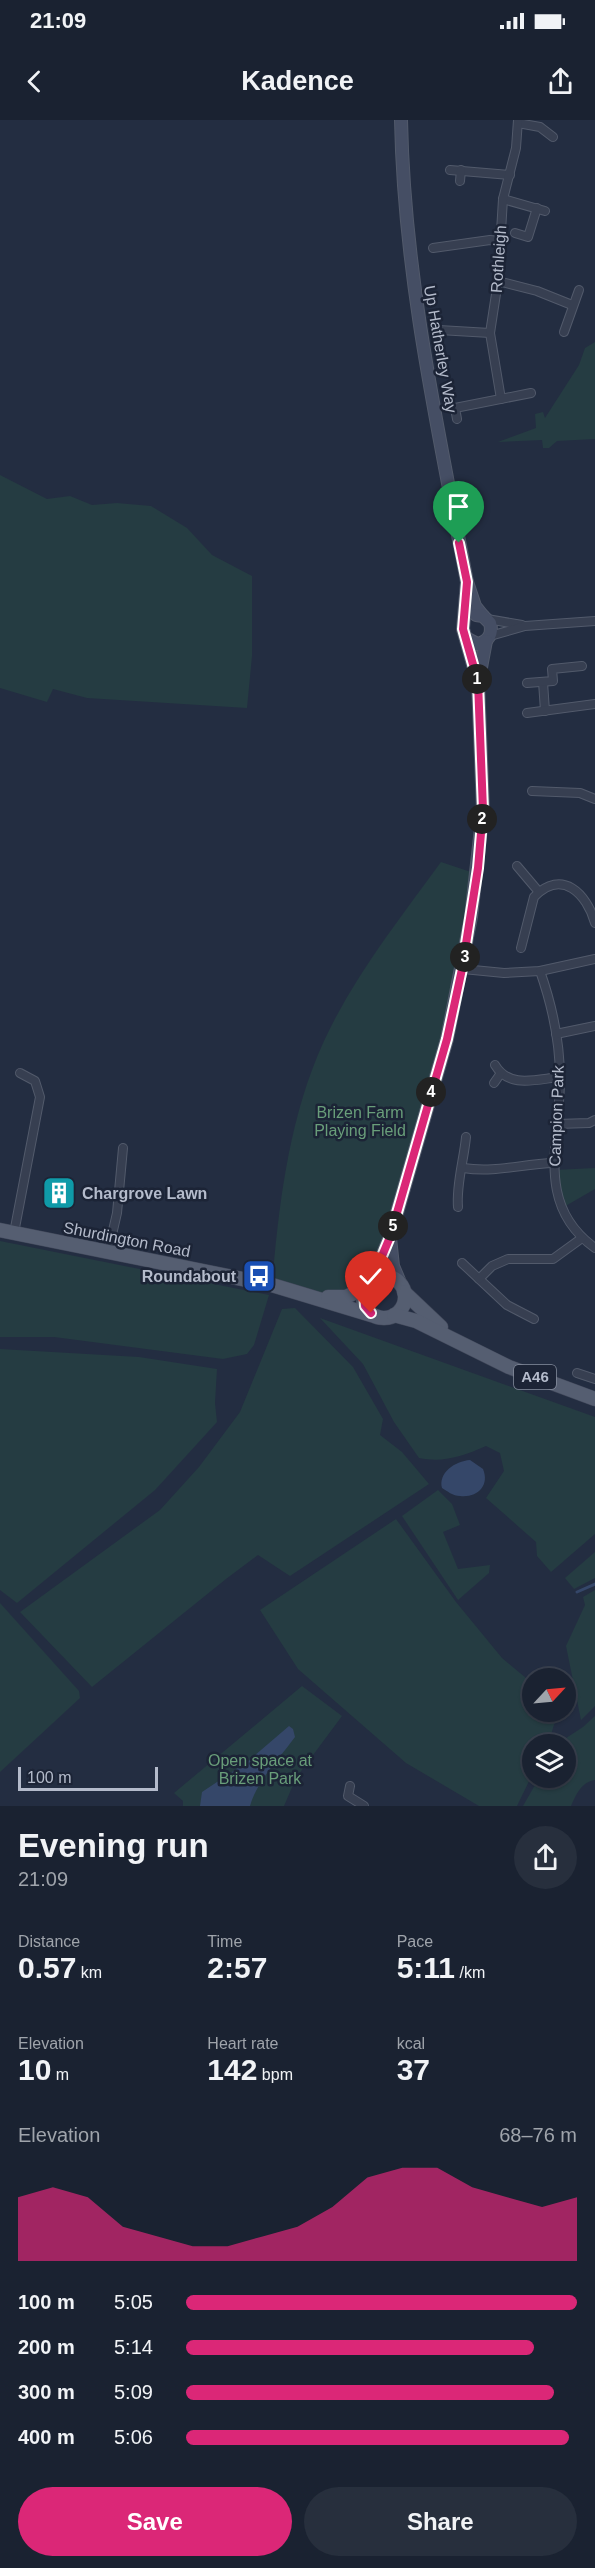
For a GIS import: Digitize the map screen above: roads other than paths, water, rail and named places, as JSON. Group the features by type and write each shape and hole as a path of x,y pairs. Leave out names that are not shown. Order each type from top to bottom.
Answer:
{"main road":[{"name":"Shurdington Road","path":"7,1231 249,1280 317,1297 378,1317"},
{"path":"385,1276 394,1279 403,1289 402,1307 394,1316 378,1317 365,1306 363,1297 369,1283 385,1276"},
{"name":"Shurdington Road","path":"317,1297 346,1298 369,1283"},
{"name":"A46","path":"403,1289 430,1319 477,1353"},
{"name":"A46","path":"394,1316 416,1320 508,1367 589,1396"}],"street":[{"name":"Up Hatherley Way","path":"401,120 406,224 415,300 467,582 475,606 485,618"},
{"path":"518,121 540,128 553,137"},
{"name":"Rothleigh","path":"501,399 490,333 498,280 503,199 516,148 518,121"},
{"path":"450,170 510,175"},
{"path":"460,180 461,170"},
{"path":"503,199 541,210 528,237 515,233"},
{"path":"433,249 490,240 501,241"},
{"path":"498,280 537,291 572,305"},
{"path":"564,332 579,290"},
{"path":"439,330 490,333"},
{"path":"457,419 455,408 531,393"},
{"name":"Up Hatherley Way","path":"464,625 467,582"},
{"path":"369,1283 390,1237 447,1039 471,917 483,810 478,682 464,625 472,616 525,626"},
{"path":"478,682 491,625 485,618"},
{"path":"466,638 475,644 525,626 595,621"},
{"path":"527,683 553,681 552,669 582,666"},
{"path":"543,682 545,711"},
{"path":"527,713 595,704"},
{"path":"532,791 547,796 580,793 595,799"},
{"path":"517,866 539,892"},
{"path":"521,948 534,897 539,892 557,885 574,889 588,902 595,923"},
{"path":"462,969 504,973 540,971 595,959"},
{"name":"Campion Park","path":"540,971 556,1034 560,1077 554,1181 562,1208 573,1228 595,1248"},
{"path":"556,1034 595,1026"},
{"path":"495,1065 501,1073 518,1081 560,1077"},
{"path":"7,1231 40,1097 35,1080 20,1073"},
{"path":"494,1083 501,1073"},
{"path":"557,1124 589,1123 595,1120"},
{"path":"458,1207 458,1185 463,1168 466,1137"},
{"path":"108,1252 116,1217 123,1148"},
{"path":"463,1168 480,1171 505,1170 528,1164 554,1163"},
{"path":"390,1237 393,1266 403,1289"},
{"path":"479,1279 492,1266 508,1259 553,1259 582,1238"},
{"path":"462,1263 507,1305 525,1310 534,1319"},
{"path":"577,1373 592,1378 589,1396"},
{"path":"348,1796 350,1786"},
{"path":"337,1799 348,1796 364,1806"}],"water":[{"path":"470,1460 483,1469 485,1475 483,1486 477,1493 460,1496 442,1488 443,1477 453,1465"},
{"path":"289,1726 293,1729 295,1737 258,1787 250,1806 200,1806 202,1792 247,1762"}],"waterway":[{"path":"577,1592 595,1584"}],"place":[{"name":"Chargrove Lawn","path":"59,1193"},
{"name":"Roundabout","path":"259,1276"}],"park label":[{"name":"Brizen Farm Playing Field","path":"360,1121"},
{"name":"Open space at Brizen Park","path":"260,1769"}]}
